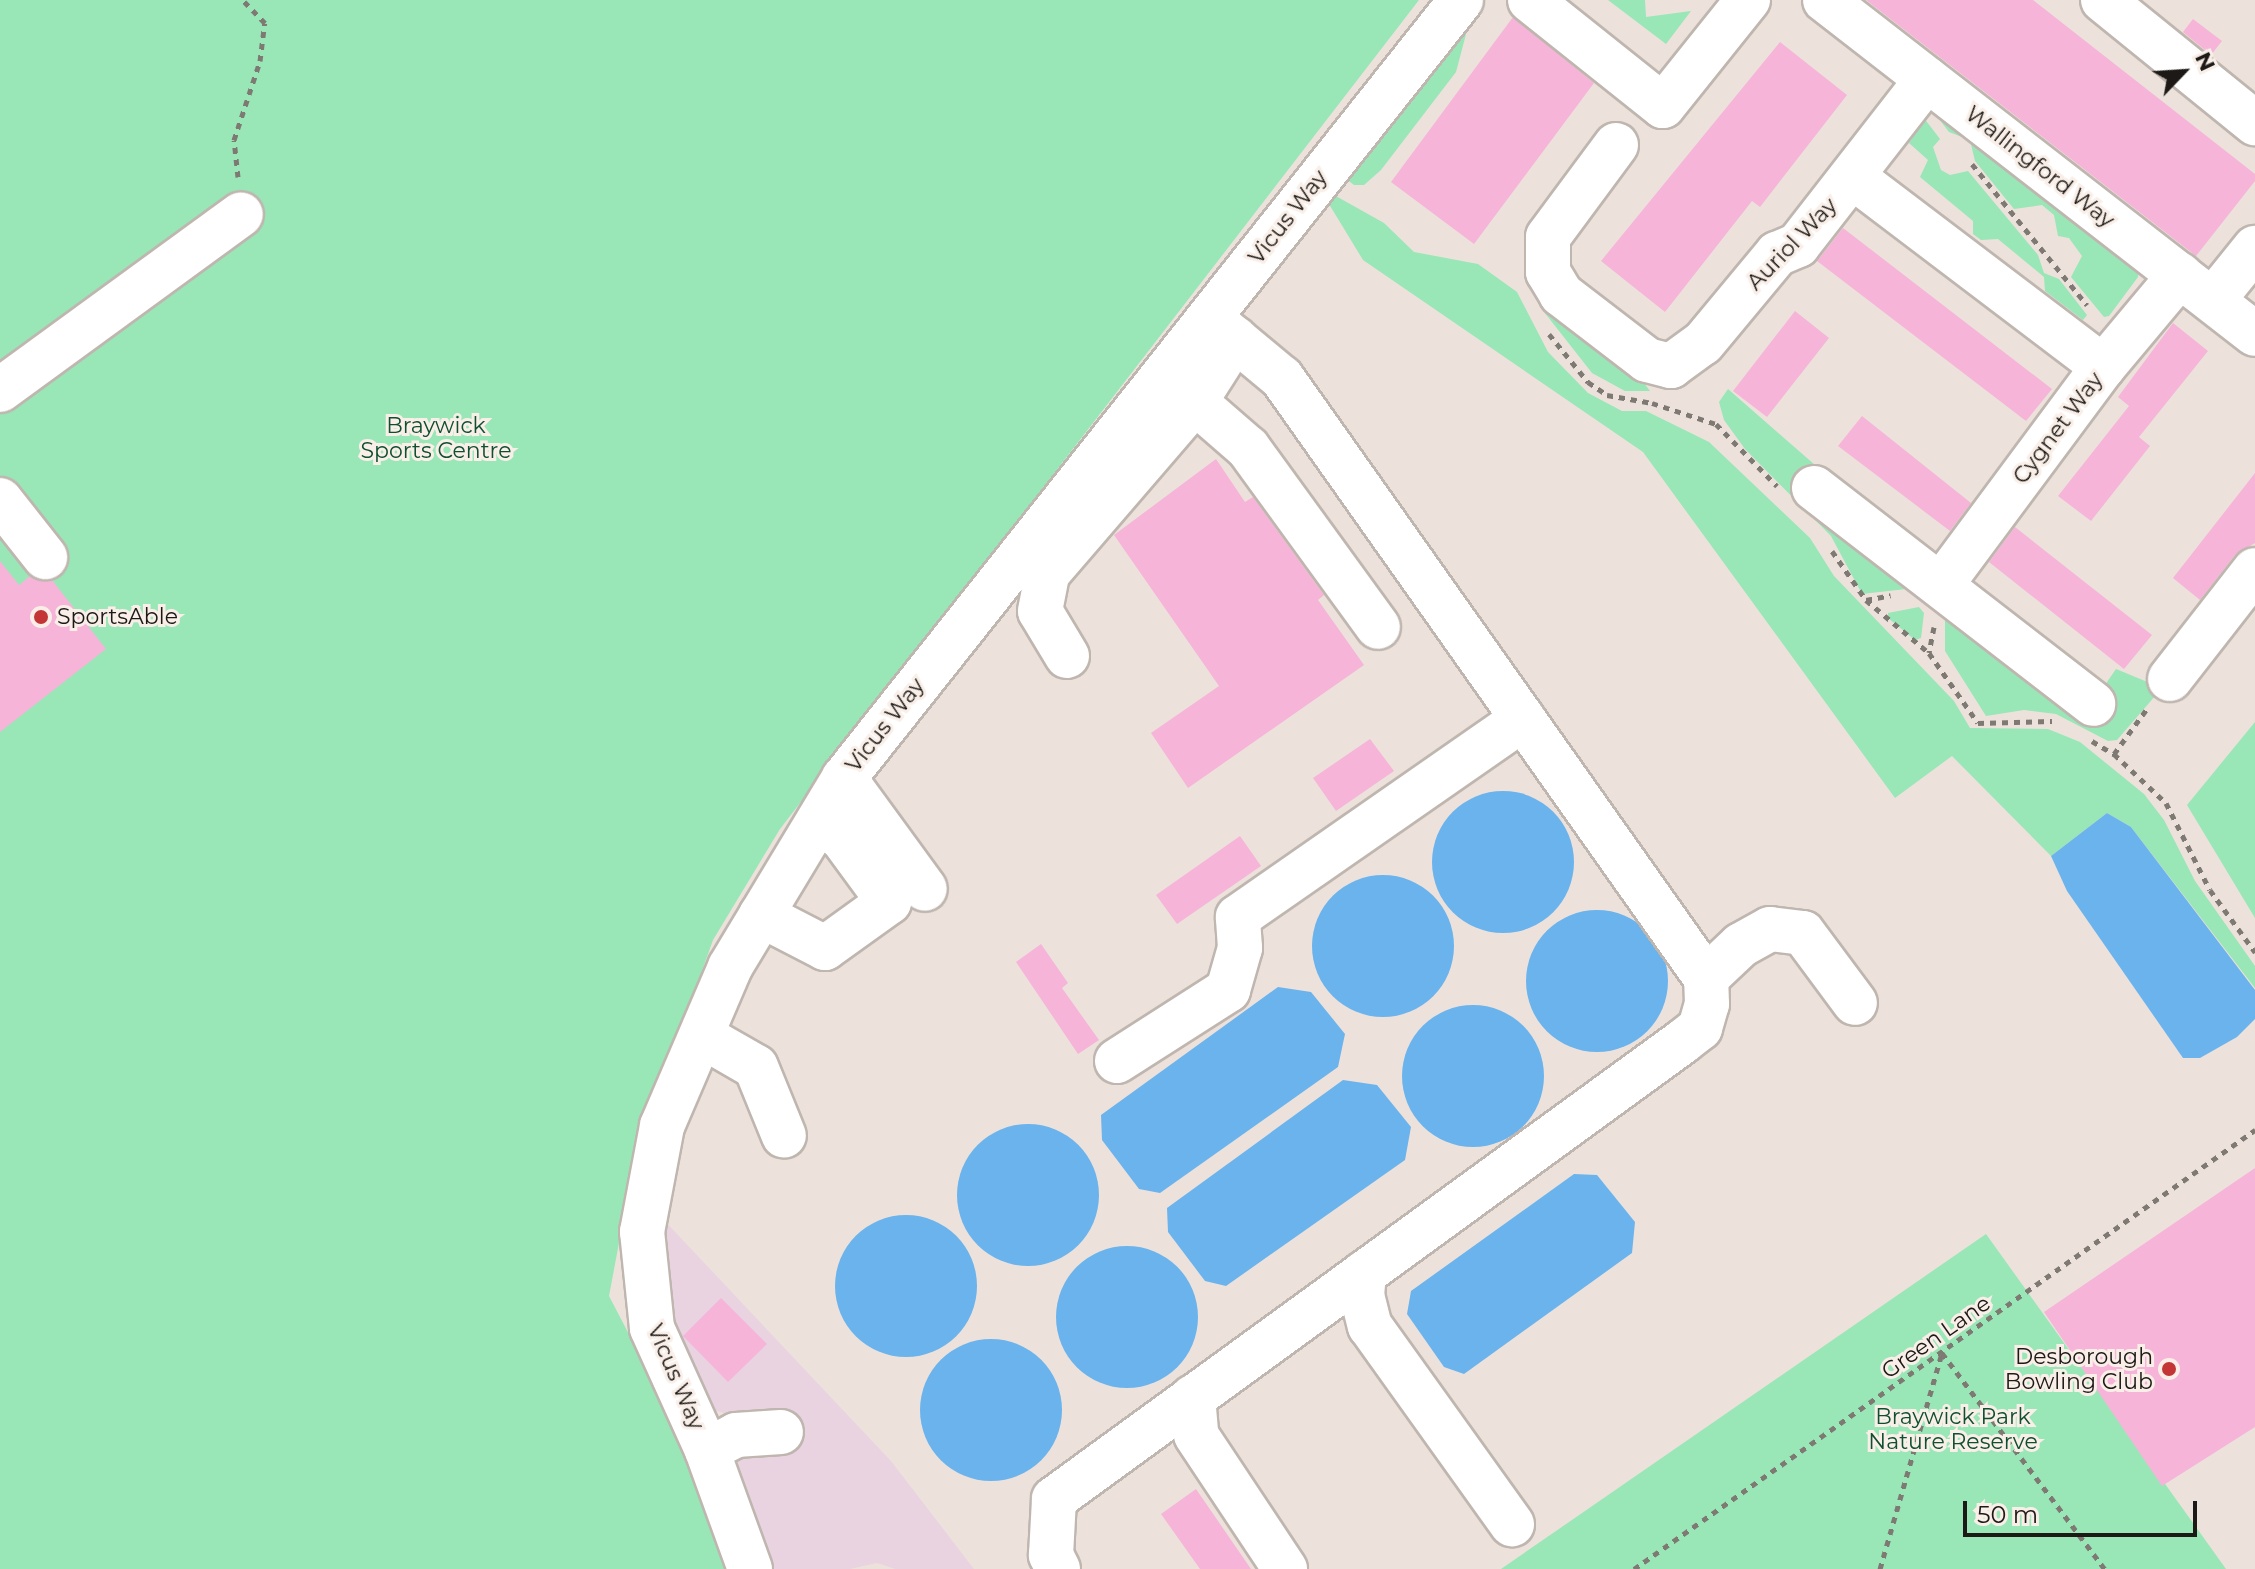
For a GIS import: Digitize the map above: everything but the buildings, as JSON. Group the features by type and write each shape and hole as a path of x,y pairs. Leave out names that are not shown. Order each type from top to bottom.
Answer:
{"street":[{"name":"Vicus Way","path":"750,1569 707,1450 652,1328 642,1232 662,1126 730,967 844,778 1223,329 1461,0"},
{"path":"1530,0 1663,106 1748,0"},
{"name":"Wallingford Way","path":"1825,0 2255,334"},
{"path":"2103,0 2255,123"},
{"name":"Auriol Way","path":"1616,145 1548,237 1548,272 1561,294 1647,360 1679,364 1703,343 1777,254 1798,245 1927,79"},
{"path":"1853,177 2113,357"},
{"path":"0,390 241,214"},
{"name":"Cygnet Way","path":"1941,585 2113,357 2196,288 2255,248"},
{"path":"1058,1569 1051,1555 1054,1499 1700,1028 1707,1004 1706,978 1282,378 1223,329 1195,402 1047,574 1040,611 1067,656"},
{"path":"1195,402 1248,448 1378,627"},
{"path":"1797,488 1941,585 2080,721"},
{"path":"0,500 45,557"},
{"path":"2170,679 2255,570"},
{"path":"1117,1061 1228,990 1240,948 1238,917 1523,719"},
{"path":"844,778 925,889"},
{"path":"761,915 825,948 889,902 842,838 818,821"},
{"path":"1706,978 1741,945 1770,929 1803,933 1855,1003"},
{"path":"702,1036 756,1067 784,1136"},
{"path":"1364,1273 1362,1295 1370,1326 1512,1524"},
{"path":"1193,1397 1196,1435 1285,1569"},
{"path":"707,1450 736,1435 781,1432"}],"path":[{"path":"241,214 234,140 260,61 265,23 243,0"},
{"path":"1965,155 2113,357"},
{"path":"1543,324 1567,358 1607,395 1652,403 1716,424 1797,488"},
{"path":"1827,542 1843,575 1866,600 1929,653 1978,723 2080,721 2166,803 2210,890 2255,952"},
{"path":"1866,600 1941,585 1929,653"},
{"path":"2114,754 2170,679"},
{"name":"Green Lane","path":"1634,1569 2255,1130"},
{"path":"1880,1569 1942,1353"},
{"path":"1942,1353 2105,1569"}],"shaded area":[{"path":"661,1217 891,1461 974,1569 895,1569 877,1563 850,1569 768,1569 732,1463 730,1415 707,1408 668,1328"}],"green space":[{"name":"Braywick Sports Centre","path":"0,0 1419,0 780,829 713,940 635,1158 609,1296 703,1476 733,1569 0,1569"},
{"path":"1475,0 1456,72 1381,170 1364,185 1354,185 1331,167"},
{"path":"1608,0 1645,0 1646,17 1691,11 1666,44"},
{"path":"1929,106 2139,267 2138,277 2109,316 2104,317 2071,277 2082,256 2069,238 2058,236 2054,215 2042,205 2014,209 1975,161 1970,140 1949,132"},
{"path":"1917,109 1940,139 1933,147 1941,170 1950,175 1968,171 2038,255 2044,273 2059,279 2087,315 2083,320 2045,291 2044,277 1998,239 1981,240 1973,234 1973,221 1920,177 1928,160 1909,143 1917,131 1901,120"},
{"path":"1318,186 1384,223 1414,252 1478,264 1517,292 1548,352 1588,393 1622,411 1646,411 1709,442 1810,538 1834,576 1954,701 1970,728 2048,729 2080,742 2144,794 2164,820 2195,881 2255,966 2255,988 2131,827 2107,813 2051,856 1952,756 1895,798 1643,452 1363,260"},
{"path":"1541,308 1607,359 1624,356 1650,391 1625,391 1592,373"},
{"path":"1728,389 1815,465 1797,490 1840,522 1841,538 1906,589 1862,594 1831,536 1745,449 1724,420 1719,402"},
{"path":"1919,607 1924,613 1921,638 1915,640 1888,618 1888,613"},
{"path":"1945,619 1985,650 2005,649 2017,661 2017,675 2048,697 2089,708 2116,669 2162,688 2117,740 2108,741 2056,714 2024,710 1986,716 1945,651"},
{"path":"2255,722 2255,918 2187,805"},
{"name":"Braywick Park Nature Reserve","path":"1986,1234 2226,1569 1501,1569"}],"water":[{"path":"1503,791 1530,797 1553,812 1568,835 1574,862 1568,889 1553,912 1530,927 1503,933 1476,927 1453,912 1438,889 1432,862 1438,835 1453,812 1476,797"},
{"path":"2107,813 2131,827 2255,990 2255,1019 2237,1037 2200,1058 2183,1058 2067,891 2051,856"},
{"path":"1383,875 1410,881 1433,896 1448,919 1454,946 1448,973 1433,996 1410,1011 1383,1017 1356,1011 1333,996 1318,973 1312,946 1318,919 1333,896 1356,881"},
{"path":"1597,910 1624,916 1647,931 1662,954 1668,981 1662,1008 1647,1031 1624,1046 1597,1052 1570,1046 1547,1031 1532,1008 1526,981 1532,954 1547,931 1570,916"},
{"path":"1278,987 1311,992 1345,1034 1338,1067 1160,1193 1139,1189 1102,1140 1101,1115"},
{"path":"1473,1005 1500,1011 1523,1026 1538,1049 1544,1076 1538,1103 1523,1126 1500,1141 1473,1147 1446,1141 1423,1126 1408,1103 1402,1076 1408,1049 1423,1026 1446,1011"},
{"path":"1343,1080 1377,1085 1411,1127 1405,1160 1226,1286 1205,1281 1168,1232 1167,1208"},
{"path":"1028,1124 1055,1130 1078,1145 1093,1168 1099,1195 1093,1222 1078,1245 1055,1260 1028,1266 1001,1260 978,1245 963,1222 957,1195 963,1168 978,1145 1001,1130"},
{"path":"1574,1174 1597,1175 1635,1222 1632,1253 1464,1374 1444,1367 1407,1314 1411,1291"},
{"path":"906,1215 933,1221 956,1236 971,1259 977,1286 971,1313 956,1336 933,1351 906,1357 879,1351 856,1336 841,1313 835,1286 841,1259 856,1236 879,1221"},
{"path":"1127,1246 1154,1252 1177,1267 1192,1290 1198,1317 1192,1344 1177,1367 1154,1382 1127,1388 1100,1382 1077,1367 1062,1344 1056,1317 1062,1290 1077,1267 1100,1252"},
{"path":"991,1339 1018,1345 1041,1360 1056,1383 1062,1410 1056,1437 1041,1460 1018,1475 991,1481 964,1475 941,1460 926,1437 920,1410 926,1383 941,1360 964,1345"}],"place":[{"name":"SportsAble","path":"41,617"},
{"name":"Desborough Bowling Club","path":"2169,1369"}]}
